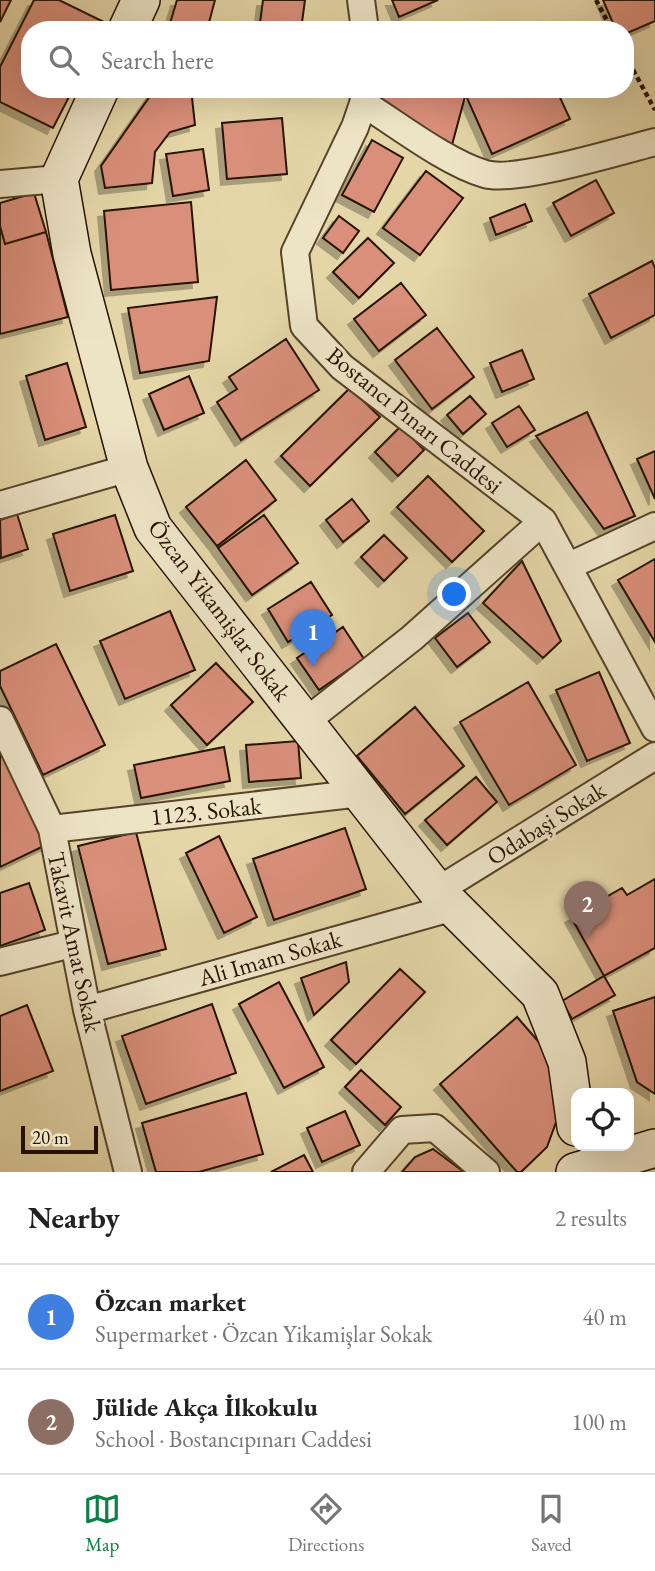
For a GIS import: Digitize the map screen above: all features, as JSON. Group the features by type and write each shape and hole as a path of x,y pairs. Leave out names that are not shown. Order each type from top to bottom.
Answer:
{"street":[{"path":"361,0 364,21"},
{"path":"0,184 59,179 96,98"},
{"name":"Bostancı Pınarı Caddesi","path":"365,98 295,252 304,326 342,367 543,522 655,729"},
{"path":"369,98 436,149 487,174 532,172 655,142"},
{"name":"Özcan Yikamişlar Sokak","path":"59,179 72,254 129,468 152,528 446,899 540,994 567,1062 571,1091"},
{"path":"0,505 129,468"},
{"path":"305,722 412,638 543,522"},
{"path":"569,566 655,526"},
{"name":"Takavit Amat Sokak","path":"0,720 52,828 72,944 128,1172"},
{"name":"Odabaşi Sokak","path":"446,899 655,756"},
{"name":"1123. Sokak","path":"52,828 361,793"},
{"name":"Ali Imam Sokak","path":"87,1010 446,899"},
{"path":"0,962 72,944"},
{"path":"366,1172 402,1130 435,1128 486,1172"},
{"path":"580,1165 655,1148"}],"path":[{"path":"596,0 607,21"},
{"path":"634,72 655,110"}],"building":[{"path":"0,0 11,0 0,22"},
{"path":"34,0 59,0 102,21 23,21"},
{"path":"177,0 215,0 209,21 171,21"},
{"path":"263,0 305,0 302,21 260,21"},
{"path":"392,0 438,0 399,17"},
{"path":"603,0 655,0 655,21 634,30 634,21 612,21"},
{"path":"21,26 21,98 68,98 53,128 0,102 0,67"},
{"path":"149,98 192,98 195,125 170,132 155,152 152,183 105,188 101,166"},
{"path":"382,98 465,98 452,145 379,108"},
{"path":"467,98 560,98 570,119 492,154"},
{"path":"282,118 287,174 227,179 222,123"},
{"path":"372,140 403,158 374,212 342,195"},
{"path":"203,149 209,190 173,196 166,154"},
{"path":"426,171 463,198 420,255 383,228"},
{"path":"596,180 614,213 571,236 553,203"},
{"path":"34,193 46,232 5,244 0,226 0,203"},
{"path":"191,202 198,282 111,290 104,211"},
{"path":"525,204 532,221 496,235 490,218"},
{"path":"339,216 359,231 343,253 323,238"},
{"path":"0,226 5,244 46,232 68,317 0,334"},
{"path":"368,238 394,263 359,298 333,272"},
{"path":"652,261 655,268 655,315 611,338 589,294"},
{"path":"401,283 426,315 379,351 354,319"},
{"path":"217,297 209,361 140,373 128,308"},
{"path":"437,328 474,377 432,409 395,360"},
{"path":"286,339 319,390 241,440 217,402 237,389 229,377"},
{"path":"522,350 534,379 502,392 490,363"},
{"path":"67,363 86,427 45,440 26,376"},
{"path":"189,376 204,413 164,430 149,394"},
{"path":"350,388 380,417 310,486 281,456"},
{"path":"470,396 486,414 463,434 447,415"},
{"path":"519,406 535,430 507,447 492,423"},
{"path":"587,412 635,516 604,529 536,436"},
{"path":"401,426 424,450 398,476 375,452"},
{"path":"655,451 655,499 637,459"},
{"path":"246,460 276,500 217,546 186,507"},
{"path":"428,476 484,531 452,562 397,507"},
{"path":"352,499 369,521 343,542 326,520"},
{"path":"17,514 28,549 1,558 0,520"},
{"path":"115,515 133,571 70,591 53,534"},
{"path":"264,515 298,563 252,595 218,548"},
{"path":"384,535 407,558 384,581 361,557"},
{"path":"655,559 655,642 618,580"},
{"path":"522,561 561,641 543,658 483,603"},
{"path":"311,582 332,615 288,642 268,609"},
{"path":"170,611 195,670 125,699 100,641"},
{"path":"468,613 490,642 457,667 435,638"},
{"path":"343,627 364,659 319,690 297,658"},
{"path":"56,644 105,745 43,775 0,686 0,671"},
{"path":"216,663 253,702 207,745 171,705"},
{"path":"599,672 630,743 587,761 556,690"},
{"path":"528,682 576,765 509,805 460,722"},
{"path":"415,707 464,766 405,814 357,756"},
{"path":"298,741 301,778 249,782 246,745"},
{"path":"224,747 230,781 141,798 134,765"},
{"path":"0,751 48,844 0,867"},
{"path":"476,777 497,802 447,845 425,820"},
{"path":"345,828 366,889 274,920 253,859"},
{"path":"136,832 166,949 108,964 78,846"},
{"path":"219,836 257,917 224,933 186,853"},
{"path":"655,879 655,948 604,976 571,917 622,888 627,895"},
{"path":"29,883 45,930 0,946 0,893"},
{"path":"346,962 349,982 314,1015 301,978"},
{"path":"400,969 425,992 356,1064 331,1040"},
{"path":"604,976 615,995 572,1019 562,1001"},
{"path":"279,982 324,1067 284,1088 239,1004"},
{"path":"655,997 655,1094 637,1082 613,1011"},
{"path":"212,1004 236,1073 146,1104 122,1036"},
{"path":"27,1005 53,1071 0,1091 0,1016"},
{"path":"517,1017 551,1056 562,1106 547,1147 521,1172 517,1172 440,1084"},
{"path":"361,1070 401,1107 385,1125 345,1087"},
{"path":"246,1093 263,1154 199,1172 156,1172 142,1123"},
{"path":"345,1111 360,1145 322,1162 307,1128"},
{"path":"433,1149 464,1172 402,1172 415,1157"},
{"path":"304,1155 313,1172 271,1172"}],"place":[{"name":"Özcan market","path":"313,667"},
{"name":"Jülide Akça İlkokulu","path":"587,939"}]}
